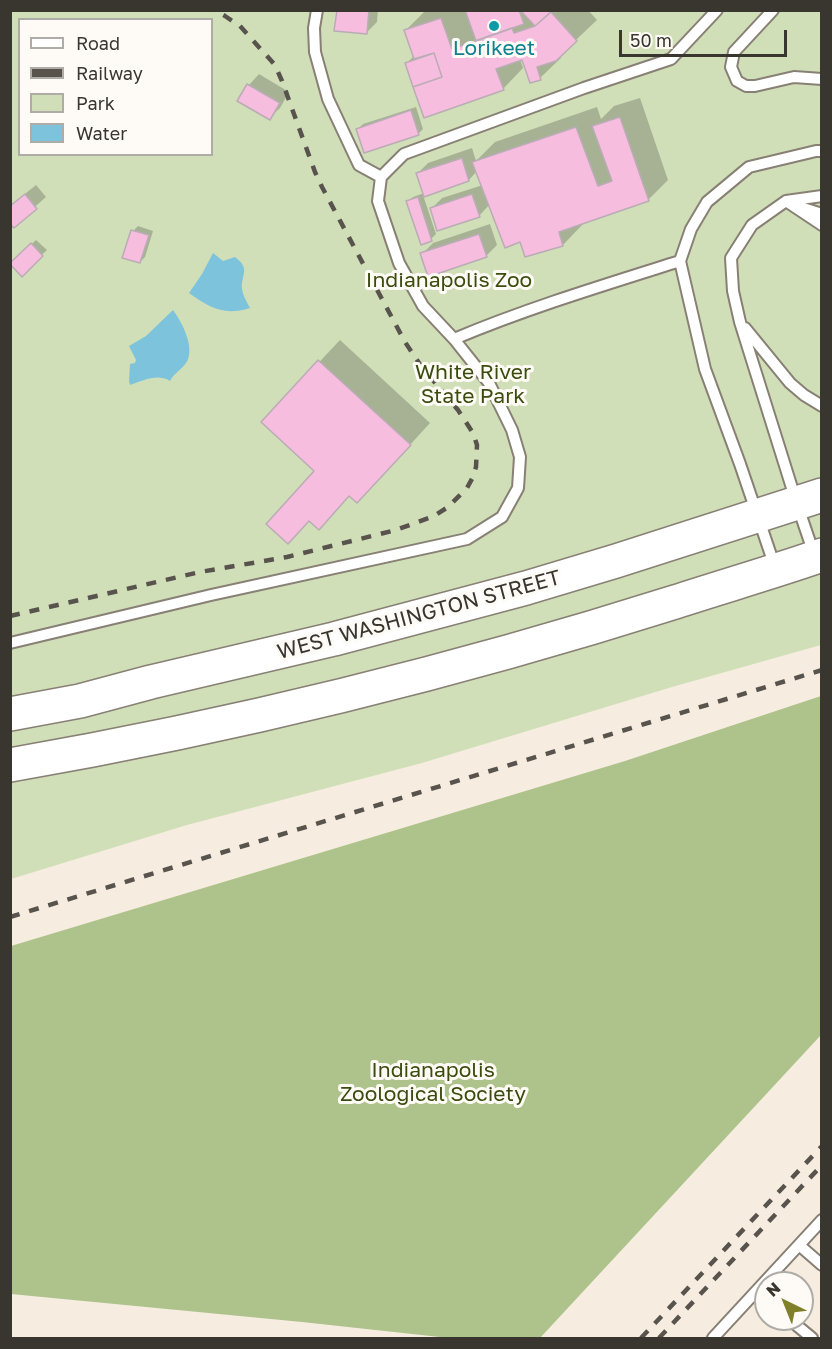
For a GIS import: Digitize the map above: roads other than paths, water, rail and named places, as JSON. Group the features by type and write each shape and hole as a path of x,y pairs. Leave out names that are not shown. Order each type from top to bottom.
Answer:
{"main road":[{"name":"WEST WASHINGTON STREET","path":"10,714 80,701 334,639 526,588 809,500"},
{"path":"10,765 93,751 228,722 394,682 584,631 818,556"}],"lane":[{"path":"317,10 314,28 315,52 328,99 359,165 381,177"},
{"path":"10,643 211,595 467,539 502,517 518,488 520,457 512,430 489,383 454,339 423,306 399,263 378,201 381,177 404,154 670,59 717,10"},
{"path":"773,10 734,52 731,67 736,81 746,86 755,86 794,77 822,79"},
{"path":"776,570 705,369 680,261 691,229 707,202 749,167 822,151"},
{"path":"818,556 809,500 740,322 733,291 731,258 752,225 786,201 822,196"},
{"path":"786,201 822,202"},
{"path":"786,201 822,207"},
{"path":"786,201 822,214"},
{"path":"786,201 822,225"},
{"path":"454,339 496,321 680,261"},
{"path":"740,322 790,382 804,395 822,406"},
{"path":"775,1271 822,1220"},
{"path":"799,1245 822,1265"},
{"path":"715,1338 754,1294"}],"water":[{"path":"213,253 223,261 235,257 243,265 242,289 250,308 225,311 204,303 189,293"},
{"path":"173,310 184,328 189,343 189,357 186,363 170,381 155,378 130,385 130,364 135,363 136,360 129,346 146,336"}],"railway":[{"path":"10,616 200,572 287,557 396,530 434,516 448,507 467,488 473,477 477,445 473,433 405,342 322,187 275,65 240,26 214,10"},
{"path":"10,917 822,670"},
{"path":"641,1338 822,1146"},
{"path":"659,1338 822,1165"}],"place":[{"name":"Lorikeet","path":"494,26"}],"park label":[{"name":"Indianapolis Zoo","path":"449,280"},
{"name":"White River State Park","path":"473,384"},
{"name":"Indianapolis Zoological Society","path":"433,1082"}]}
